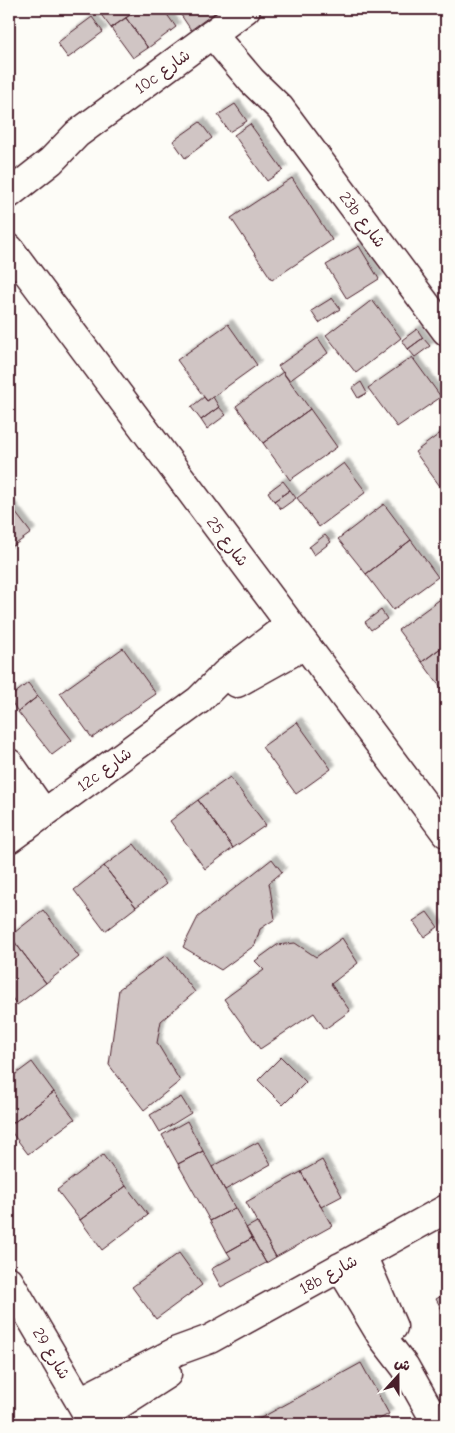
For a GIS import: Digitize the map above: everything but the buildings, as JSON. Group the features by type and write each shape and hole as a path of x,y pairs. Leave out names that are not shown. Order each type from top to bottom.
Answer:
{"street":[{"name":"23b شارع","path":"229,21 252,81 280,108 446,331"},
{"name":"10c شارع","path":"9,194 51,160 77,134 229,21"},
{"name":"10c شارع","path":"9,170 35,154 77,134"},
{"name":"شارع 25","path":"9,248 446,833"},
{"name":"12c شارع","path":"26,826 199,700 226,674 298,635"},
{"path":"9,763 26,826"},
{"path":"9,795 26,826"},
{"name":"18b شارع","path":"88,1416 182,1364 210,1339 446,1208"},
{"path":"351,1261 382,1337 406,1367 437,1424"},
{"name":"شارع 29","path":"9,1282 88,1416"}]}
